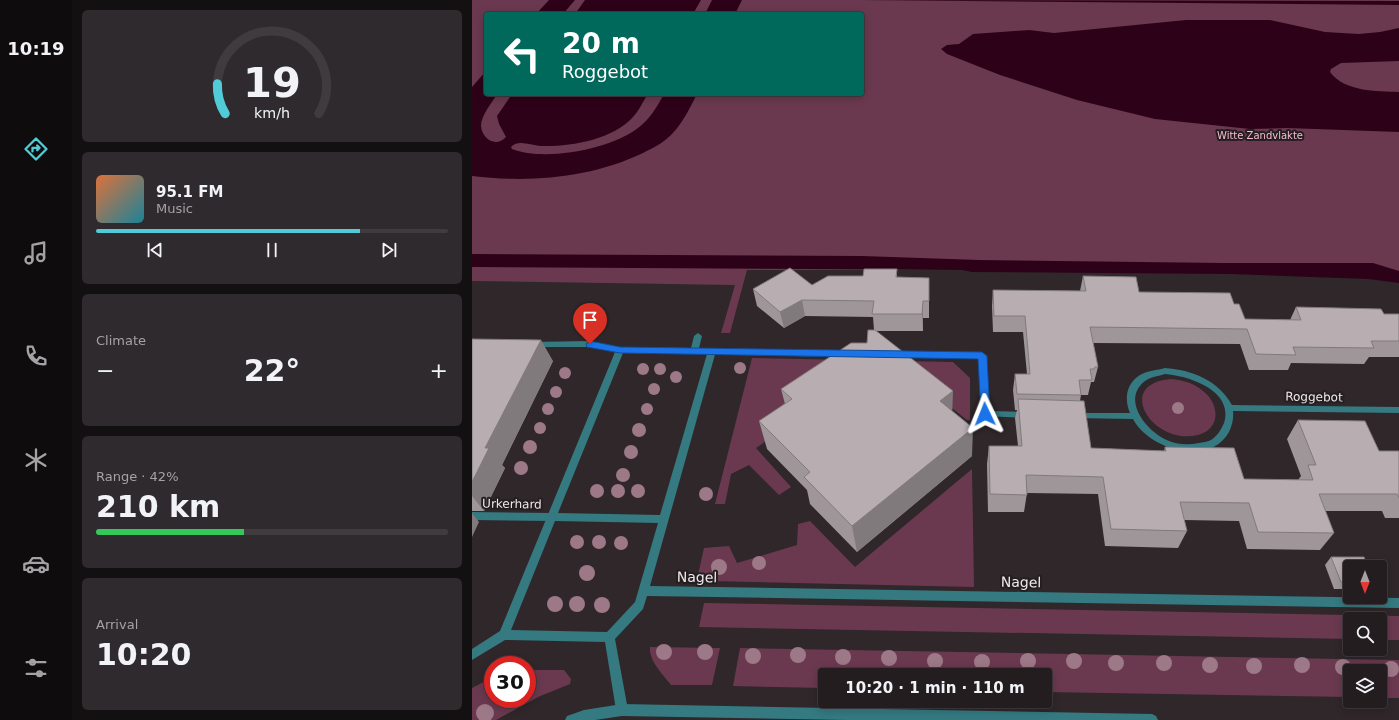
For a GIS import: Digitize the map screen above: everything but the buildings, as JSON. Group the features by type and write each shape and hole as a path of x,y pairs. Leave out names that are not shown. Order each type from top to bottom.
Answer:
{"street":[{"path":"694,351 698,336"},
{"path":"527,344 590,344 620,350 857,354"},
{"path":"504,635 620,350"},
{"path":"472,655 504,635 608,637 639,605 712,351"},
{"path":"888,354 982,356 985,414 1037,415"},
{"path":"1165,371 1179,372 1200,378 1218,392 1228,408 1230,421 1225,433 1214,442 1200,447 1182,447 1165,442 1142,428 1133,416 1130,404 1133,388 1146,376 1165,371"},
{"name":"Roggebot","path":"1228,408 1399,410"},
{"path":"1064,416 1133,416"},
{"name":"Urkerhard","path":"472,516 551,517"},
{"path":"551,517 664,519"},
{"name":"Nagel","path":"643,591 1399,604"},
{"path":"608,637 622,710"},
{"path":"571,720 584,716 622,710 1152,720"}],"green space":[{"name":"Witte Zandvlakte","path":"472,0 1399,0 1399,277 1230,270 747,270 730,333 721,333 735,285 472,281"},
{"path":"752,358 953,362 970,378 970,420 967,420 900,367 786,427 756,448 791,487 779,495 749,465 731,474 725,504 715,504"},
{"path":"1171,379 1192,384 1209,396 1213,403 1216,416 1211,427 1206,432 1198,435 1182,436 1167,432 1154,423 1146,413 1142,402 1144,391 1154,383"},
{"path":"972,469 974,587 708,581 698,575 704,548 729,546 737,563 797,545 798,524 810,521 855,567"},
{"path":"704,603 1343,615 1343,639 699,627"},
{"path":"1387,616 1399,616 1399,640 1387,640"},
{"path":"650,647 720,648 712,685 671,685 654,663 650,652"},
{"path":"740,648 1399,660 1399,698 1387,698 1387,664 1343,664 1343,697 1052,692 1052,668 818,668 818,688 733,686"},
{"path":"536,670 564,670 571,679 570,684 536,698"},
{"path":"484,682 484,708 518,708 496,720 472,720 472,688"}],"shaded area":[{"path":"549,0 575,0 565,12 538,12"},
{"path":"585,0 701,0 694,12 576,12"},
{"path":"712,0 742,0 736,12 706,12"},
{"path":"861,0 1399,1 1399,5"},
{"path":"1186,20 1270,20 1325,32 1359,34 1399,28 1399,61 1341,63 1331,69 1330,72 1336,79 1352,87 1371,91 1399,92 1399,132 1287,128 1250,129 1155,119 1077,100 1000,75 947,54 941,49 947,45 959,44 973,34 1029,30 1054,33"},
{"path":"484,73 484,96 496,96 481,122 484,135 494,142 498,142 506,137 499,124 497,116 511,96 647,96 633,117 624,125 602,137 564,145 540,146 517,143 511,147 512,149 526,153 542,154 559,154 577,151 612,142 638,128 646,121 663,96 696,96 689,110 675,131 661,143 643,153 602,168 581,173 515,179 472,176 472,87"},
{"path":"472,254 862,256 979,260 1373,263 1399,271 1399,283 1368,279 1230,274 972,272 962,270 472,267"}],"route":[{"path":"590,344 620,350 982,356 985,414"}]}
